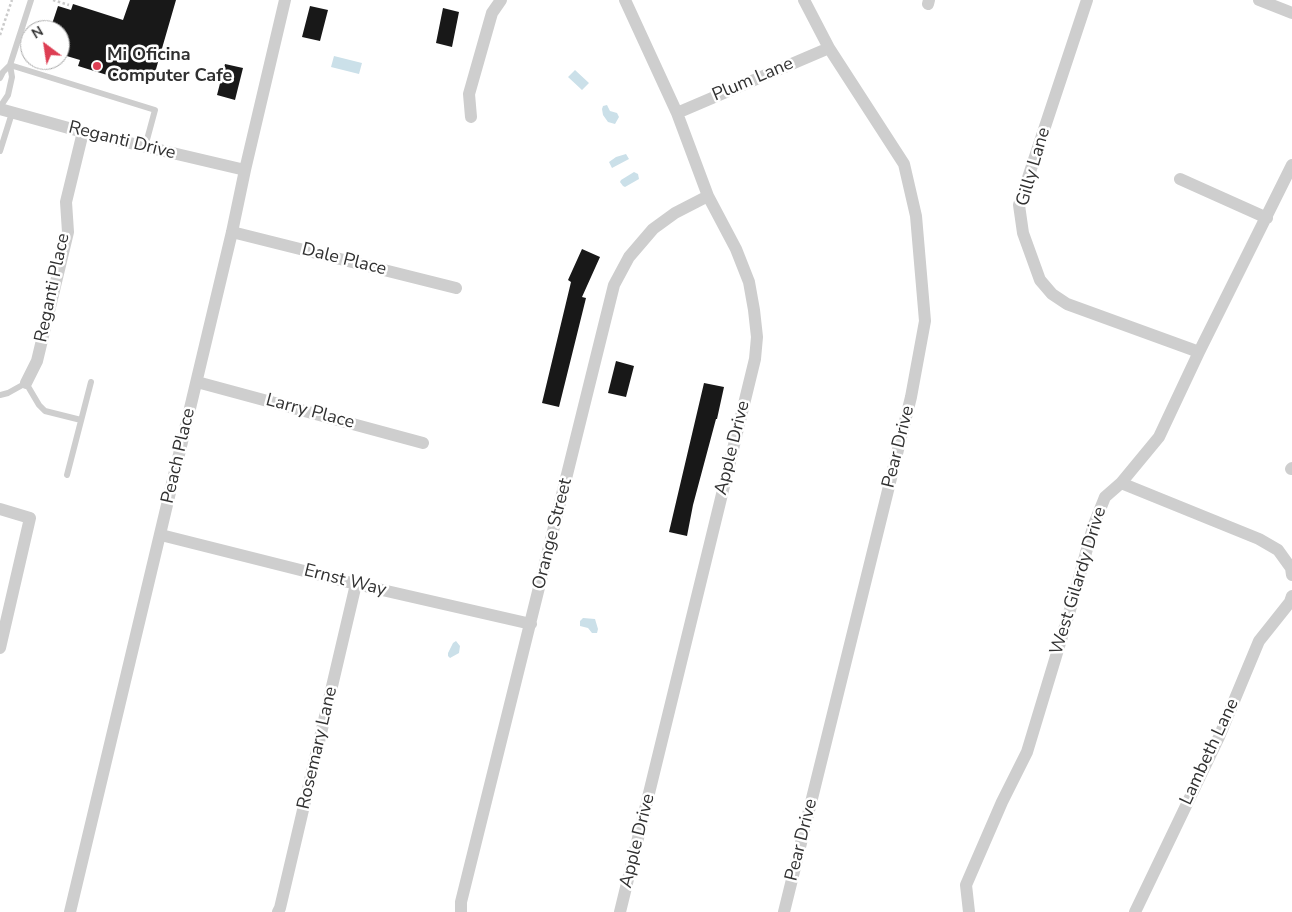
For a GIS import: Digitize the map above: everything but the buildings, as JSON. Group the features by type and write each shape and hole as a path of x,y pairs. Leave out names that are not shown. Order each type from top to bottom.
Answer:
{"street":[{"name":"Peach Place","path":"70,912 197,382 285,0"},
{"path":"471,117 469,94 492,13 501,0"},
{"name":"Apple Drive","path":"620,912 755,359 757,336 749,282 736,249 708,196 677,113 625,0"},
{"name":"Pear Drive","path":"784,912 911,397 925,321 916,216 904,164 829,48 804,0"},
{"name":"Gilly Lane","path":"1088,0 1019,205 1023,233 1040,280 1052,294 1067,304 1199,352"},
{"path":"1259,0 1292,13"},
{"name":"Plum Lane","path":"677,113 829,48"},
{"name":"Reganti Drive","path":"4,110 83,132 245,170"},
{"name":"Reganti Place","path":"26,383 37,362 68,232 66,202 83,132"},
{"name":"West Gilardy Drive","path":"969,912 966,885 1002,802 1027,752 1093,527 1105,497 1121,483 1159,437 1292,165"},
{"path":"1180,180 1267,218"},
{"name":"Orange Street","path":"462,912 461,902 614,285 629,257 654,229 675,213 708,196"},
{"name":"Dale Place","path":"232,232 456,288"},
{"name":"Larry Place","path":"197,382 423,443"},
{"path":"1121,483 1259,539 1278,550 1291,568 1292,575"},
{"path":"0,509 30,518 0,648"},
{"name":"Ernst Way","path":"161,534 356,584 531,624"},
{"name":"Rosemary Lane","path":"278,912 356,584"},
{"name":"Lambeth Lane","path":"1134,912 1219,737 1259,641 1290,602 1292,596"}],"lane":[{"path":"0,75 10,65 31,0"},
{"path":"0,151 4,110 12,77 10,65"},
{"path":"10,65 154,110 145,147"},
{"path":"67,475 91,382"},
{"path":"0,396 26,383 39,405 45,411 81,420"}],"path":[{"path":"0,35 12,0"},
{"path":"52,0 69,5"}],"water":[{"path":"334,56 362,63 359,74 331,67"},
{"path":"575,70 589,83 582,90 568,77"},
{"path":"607,105 610,111 617,113 619,117 615,124 608,122 603,115 603,106"},
{"path":"626,154 629,159 612,168 609,162 616,157"},
{"path":"634,172 638,174 639,179 625,187 623,186 620,182 621,180"},
{"path":"583,618 595,619 598,629 597,633 592,633 588,628 580,626 580,621"},
{"path":"456,641 460,646 459,653 450,658 448,653"}],"place":[{"name":"Mi Oficina Computer Cafe","path":"97,66"}]}
